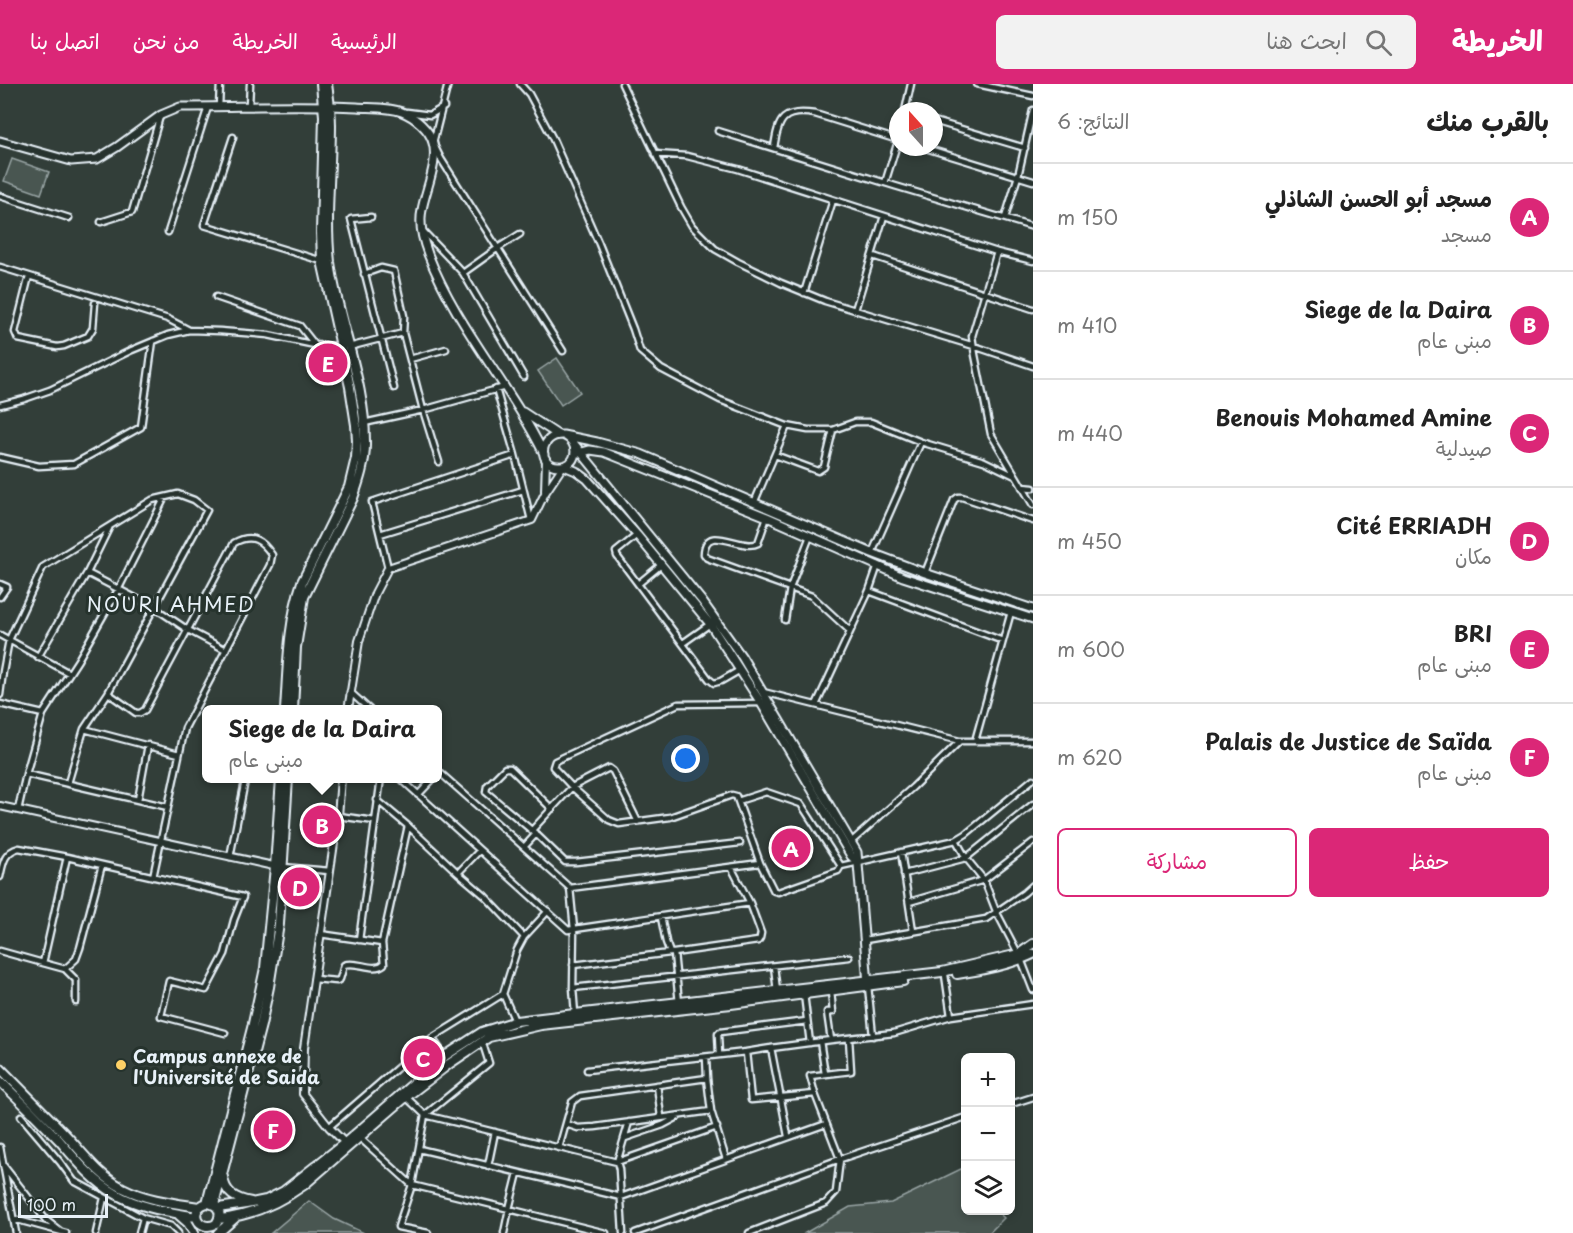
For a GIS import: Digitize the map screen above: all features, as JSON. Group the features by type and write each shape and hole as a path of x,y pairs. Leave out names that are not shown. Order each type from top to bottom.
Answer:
{"main road":[{"path":"321,84 326,105"},
{"path":"293,705 296,647 303,604 309,585 359,483 365,447 364,423 344,346 321,232 327,84"},
{"path":"0,141 71,161 97,159 161,115 180,107 326,105 401,111 415,118 434,143 434,157 421,212 422,230 427,251 437,275 456,310 521,411 551,464 576,471 587,479 637,535 710,624 761,703 850,856 859,863"},
{"path":"285,705 289,640 297,597 302,582 349,487 356,458 356,425 344,346"},
{"path":"521,411 572,440 577,454 702,601 742,657 857,852 868,983"},
{"path":"545,456 544,445 550,438 560,435 641,454 872,553 1033,609"},
{"path":"563,466 577,454 590,450 604,452 767,518 903,577 1033,619"},
{"path":"213,1205 250,1069 269,987 279,924 281,783"},
{"path":"0,1081 79,1163 118,1196 178,1214 202,1227 216,1224 220,1215 213,1205 265,968 287,783"},
{"path":"0,1068 96,1168 122,1188 158,1200 199,1207 253,1202 266,1200 284,1191 345,1143 444,1056 482,1032 516,1022 575,1014 975,971 1020,957 1033,944"},
{"path":"219,1219 235,1218 289,1196 406,1097 489,1037 541,1025 731,1004 831,990 1033,954"},
{"path":"222,1171 228,1192 239,1200 253,1202"},
{"path":"199,1207 202,1227"},
{"path":"178,1214 188,1223 194,1233"},
{"path":"218,1233 235,1218"}],"street":[{"path":"219,106 220,84"},
{"path":"249,106 250,84"},
{"path":"448,84 434,143 441,159 563,351"},
{"path":"521,84 529,94 552,137 599,244 640,351 661,369 720,400 787,426 808,430 833,430 855,422 872,422 921,442 984,461 1015,476"},
{"path":"622,84 681,207 692,226 715,249 781,283 825,301 1033,366"},
{"path":"907,102 911,84"},
{"path":"977,84 1033,96"},
{"path":"168,232 208,107"},
{"path":"401,111 430,115 444,107"},
{"path":"1005,218 1018,176 1033,110"},
{"path":"774,148 777,127 792,114 802,112 889,137"},
{"path":"101,222 132,212 161,115"},
{"path":"943,125 1024,148"},
{"path":"718,131 1033,227"},
{"path":"233,136 204,225 326,261"},
{"path":"943,153 1033,180"},
{"path":"655,154 687,156 738,169 997,252 1033,261"},
{"path":"885,183 893,156"},
{"path":"0,196 69,218"},
{"path":"804,293 833,200"},
{"path":"855,310 884,216"},
{"path":"371,217 351,219 394,388"},
{"path":"422,230 463,273 524,377"},
{"path":"463,273 520,234"},
{"path":"997,252 972,336 991,434 1033,505"},
{"path":"873,256 1033,309"},
{"path":"0,267 168,319 189,330"},
{"path":"364,274 381,268 394,271 404,316 403,333 439,462"},
{"path":"29,276 15,332 18,339 57,347 88,336 93,328 95,303"},
{"path":"216,297 300,326 315,345"},
{"path":"0,405 50,390 124,353 189,330 268,335 315,345 344,346 403,333"},
{"path":"0,457 39,466 74,464 141,427 153,341"},
{"path":"410,359 446,349"},
{"path":"364,423 423,410 504,387"},
{"path":"496,389 531,520"},
{"path":"754,503 787,426"},
{"path":"775,455 818,471 822,470 833,430"},
{"path":"872,553 921,442"},
{"path":"349,705 359,641 375,593 388,568 372,502 515,455"},
{"path":"545,456 545,493"},
{"path":"388,568 531,520 563,466"},
{"path":"1022,487 1033,488"},
{"path":"380,534 523,490"},
{"path":"0,695 1,673 9,640 43,567 152,500 178,494 194,500 207,510 108,693 84,729 68,783"},
{"path":"18,810 43,714 78,660 165,497"},
{"path":"925,573 954,500 958,497 1033,521"},
{"path":"767,518 758,543 750,546 718,537 705,545 704,554 707,558 812,596 850,631"},
{"path":"39,657 87,573 110,525"},
{"path":"637,535 616,552 620,562 709,679 714,683 721,681 740,670"},
{"path":"785,620 790,588 810,536"},
{"path":"108,693 136,713 145,710 234,543 242,538 251,538 265,544 272,555 270,565 185,728 153,877"},
{"path":"638,584 661,565"},
{"path":"816,705 869,591 878,565"},
{"path":"87,573 155,608 188,630 226,650"},
{"path":"0,584 7,587 0,597"},
{"path":"869,591 1003,641"},
{"path":"975,741 1011,612"},
{"path":"683,644 710,624"},
{"path":"0,634 69,673"},
{"path":"350,692 364,705"},
{"path":"762,692 960,741 1033,741"},
{"path":"761,703 678,704 555,761 553,767 609,820 619,824 670,817 732,795 736,796 760,863 774,891 778,892 838,871 841,866 956,840 1033,779"},
{"path":"0,704 43,714"},
{"path":"84,729 180,754"},
{"path":"851,842 960,741"},
{"path":"138,800 148,745"},
{"path":"552,809 510,768 505,768 487,786 486,792 534,832 565,862 740,843"},
{"path":"524,847 552,809 572,787 609,768 638,822"},
{"path":"26,774 168,807"},
{"path":"442,777 570,888 574,929 575,1014"},
{"path":"230,857 245,783"},
{"path":"341,783 338,816 304,1048 303,1094 345,1143"},
{"path":"359,940 380,783"},
{"path":"405,783 568,930 750,903"},
{"path":"418,795 429,783"},
{"path":"738,801 766,792 801,804 841,866"},
{"path":"378,800 485,896 524,938"},
{"path":"904,874 966,858 1033,804"},
{"path":"0,806 279,867 330,871"},
{"path":"338,816 375,821"},
{"path":"314,979 337,981 344,965 349,963 377,968 384,964 382,943 408,826"},
{"path":"956,840 966,858 984,880 1033,990"},
{"path":"909,902 984,880 1033,842"},
{"path":"0,877 4,858 11,850 19,848 243,897 225,954 207,990 169,981 161,1016 225,1033"},
{"path":"458,873 479,851"},
{"path":"901,852 913,931"},
{"path":"43,963 67,857"},
{"path":"570,888 760,863"},
{"path":"65,969 76,959 80,948 102,865"},
{"path":"573,964 758,941 761,933 750,903 731,867"},
{"path":"865,940 986,919 1033,885"},
{"path":"329,1127 432,1038 503,994 517,950 524,938 548,911"},
{"path":"661,917 666,942 672,953 679,1003"},
{"path":"320,934 382,943"},
{"path":"0,951 65,969 76,980 76,1002"},
{"path":"573,988 849,957"},
{"path":"774,966 777,991"},
{"path":"945,975 951,1016"},
{"path":"868,983 873,1036"},
{"path":"831,990 833,1012 827,1012 831,1040"},
{"path":"503,994 516,1022"},
{"path":"804,994 810,1043"},
{"path":"587,1070 894,1033 951,1016 1033,1004"},
{"path":"719,1055 718,1034 720,1032 807,1021"},
{"path":"432,1038 444,1056"},
{"path":"749,1233 826,1203 836,1192 840,1159 810,1076 851,1071 849,1038"},
{"path":"428,1233 398,1227 412,1185 425,1115 489,1064 482,1041"},
{"path":"820,1041 825,1074"},
{"path":"771,1048 788,1136"},
{"path":"746,1052 752,1100 815,1094"},
{"path":"706,1057 711,1111 726,1159"},
{"path":"559,1149 572,1102 580,1096 707,1078"},
{"path":"657,1085 661,1118"},
{"path":"406,1097 425,1115 616,1162 717,1127"},
{"path":"1015,1103 1033,1097"},
{"path":"566,1124 578,1128 711,1111"},
{"path":"625,1138 663,1125 682,1115"},
{"path":"21,1116 74,1181 143,1218 171,1226 178,1233"},
{"path":"635,1233 840,1159 961,1119"},
{"path":"623,1233 619,1169 616,1162 629,1122"},
{"path":"419,1149 621,1197 826,1124"},
{"path":"488,1166 495,1132"},
{"path":"360,1138 412,1185 606,1233"},
{"path":"0,1148 16,1233"},
{"path":"3,1165 46,1220 60,1232"},
{"path":"504,1233 518,1173"},
{"path":"96,1233 104,1198"},
{"path":"139,1233 143,1218"},
{"path":"14,1220 66,1233"}],"shaded area":[{"path":"12,159 49,172 41,194 4,181"},
{"path":"557,358 580,392 561,405 538,371"},
{"path":"961,1169 961,1215 1001,1215 1004,1218 989,1233 805,1233 850,1207 891,1203"},
{"path":"309,1201 334,1219 364,1233 271,1233"}],"place":[{"name":"BRI","path":"328,363"},
{"name":"Siege de la Daira","path":"322,825"},
{"name":"مسجد أبو الحسن الشاذلي","path":"791,848"},
{"name":"Cité ERRIADH","path":"300,887"},
{"name":"Benouis Mohamed Amine","path":"423,1058"},
{"name":"Campus annexe de l'Université de Saida","path":"121,1065"},
{"name":"Palais de Justice de Saïda","path":"273,1130"}],"district":[{"name":"NOURI AHMED","path":"171,604"}]}
